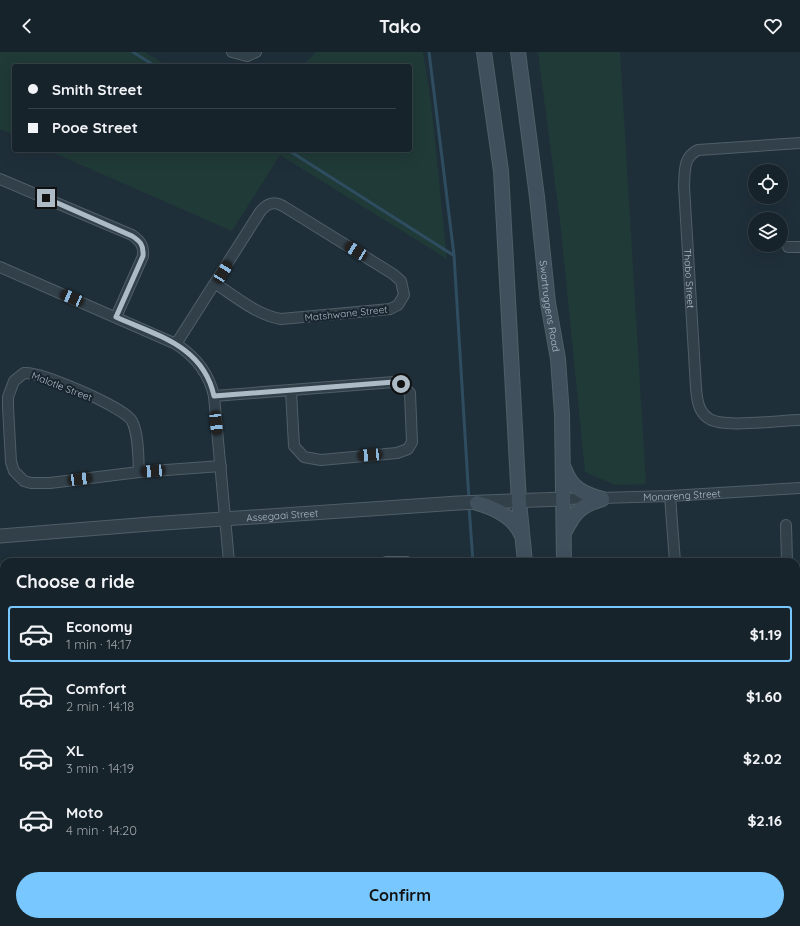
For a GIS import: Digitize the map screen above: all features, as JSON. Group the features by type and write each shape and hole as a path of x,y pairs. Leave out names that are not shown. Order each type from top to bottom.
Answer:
{"main road":[{"path":"484,52 501,172 519,502 525,558"},
{"name":"Swartruggens Road","path":"518,52 537,197 548,303 558,359 562,415 564,558"},
{"path":"562,464 567,478 574,487 586,495 602,499"},
{"path":"563,535 581,507 602,499"},
{"path":"477,503 490,506 506,515 521,533 524,546"}],"street":[{"path":"232,52 247,56 256,52"},
{"name":"Thabo Street","path":"800,143 698,150 688,156 685,163 684,186 696,388 700,409 709,420 728,424 800,420"},
{"path":"0,179 139,240 144,249 143,256 116,317"},
{"name":"Matshwane Street","path":"176,344 216,284 260,212 268,204 278,203 393,274 401,281 404,295 398,305 390,309 281,319 270,317 258,312 216,284"},
{"path":"788,248 800,247"},
{"path":"0,267 176,344 187,351 202,367 212,385 214,396 230,558"},
{"name":"Malotle Street","path":"139,472 134,427 126,414 109,404 38,374 24,373 14,381 8,397 9,448 14,471 24,481 31,483 50,483 139,472 221,466"},
{"path":"214,396 394,382 401,384 410,393 412,401 413,437 410,446 404,451 397,453 321,460 304,457 294,446 291,391"},
{"name":"Monareng Street","path":"564,499 670,496 800,488"},
{"path":"670,496 675,558"},
{"name":"Assegaai Street","path":"0,536 226,519 564,499"},
{"path":"786,525 787,558"}],"green space":[{"path":"0,52 145,52 164,64 12,64 12,134 0,129"},
{"path":"316,52 423,52 431,103 447,259 280,155 232,231 52,152 412,152 412,64 304,64"},
{"path":"538,52 620,52 646,484 615,485 585,472 561,229"}],"waterway":[{"path":"133,52 152,64"},
{"path":"429,52 454,255 469,500"},
{"path":"291,152 453,255"},
{"path":"469,506 473,558"}],"route":[{"path":"46,198 139,240 144,249 143,256 116,317 176,344 187,351 202,367 207,375 212,385 214,396 394,382 401,384"}]}
